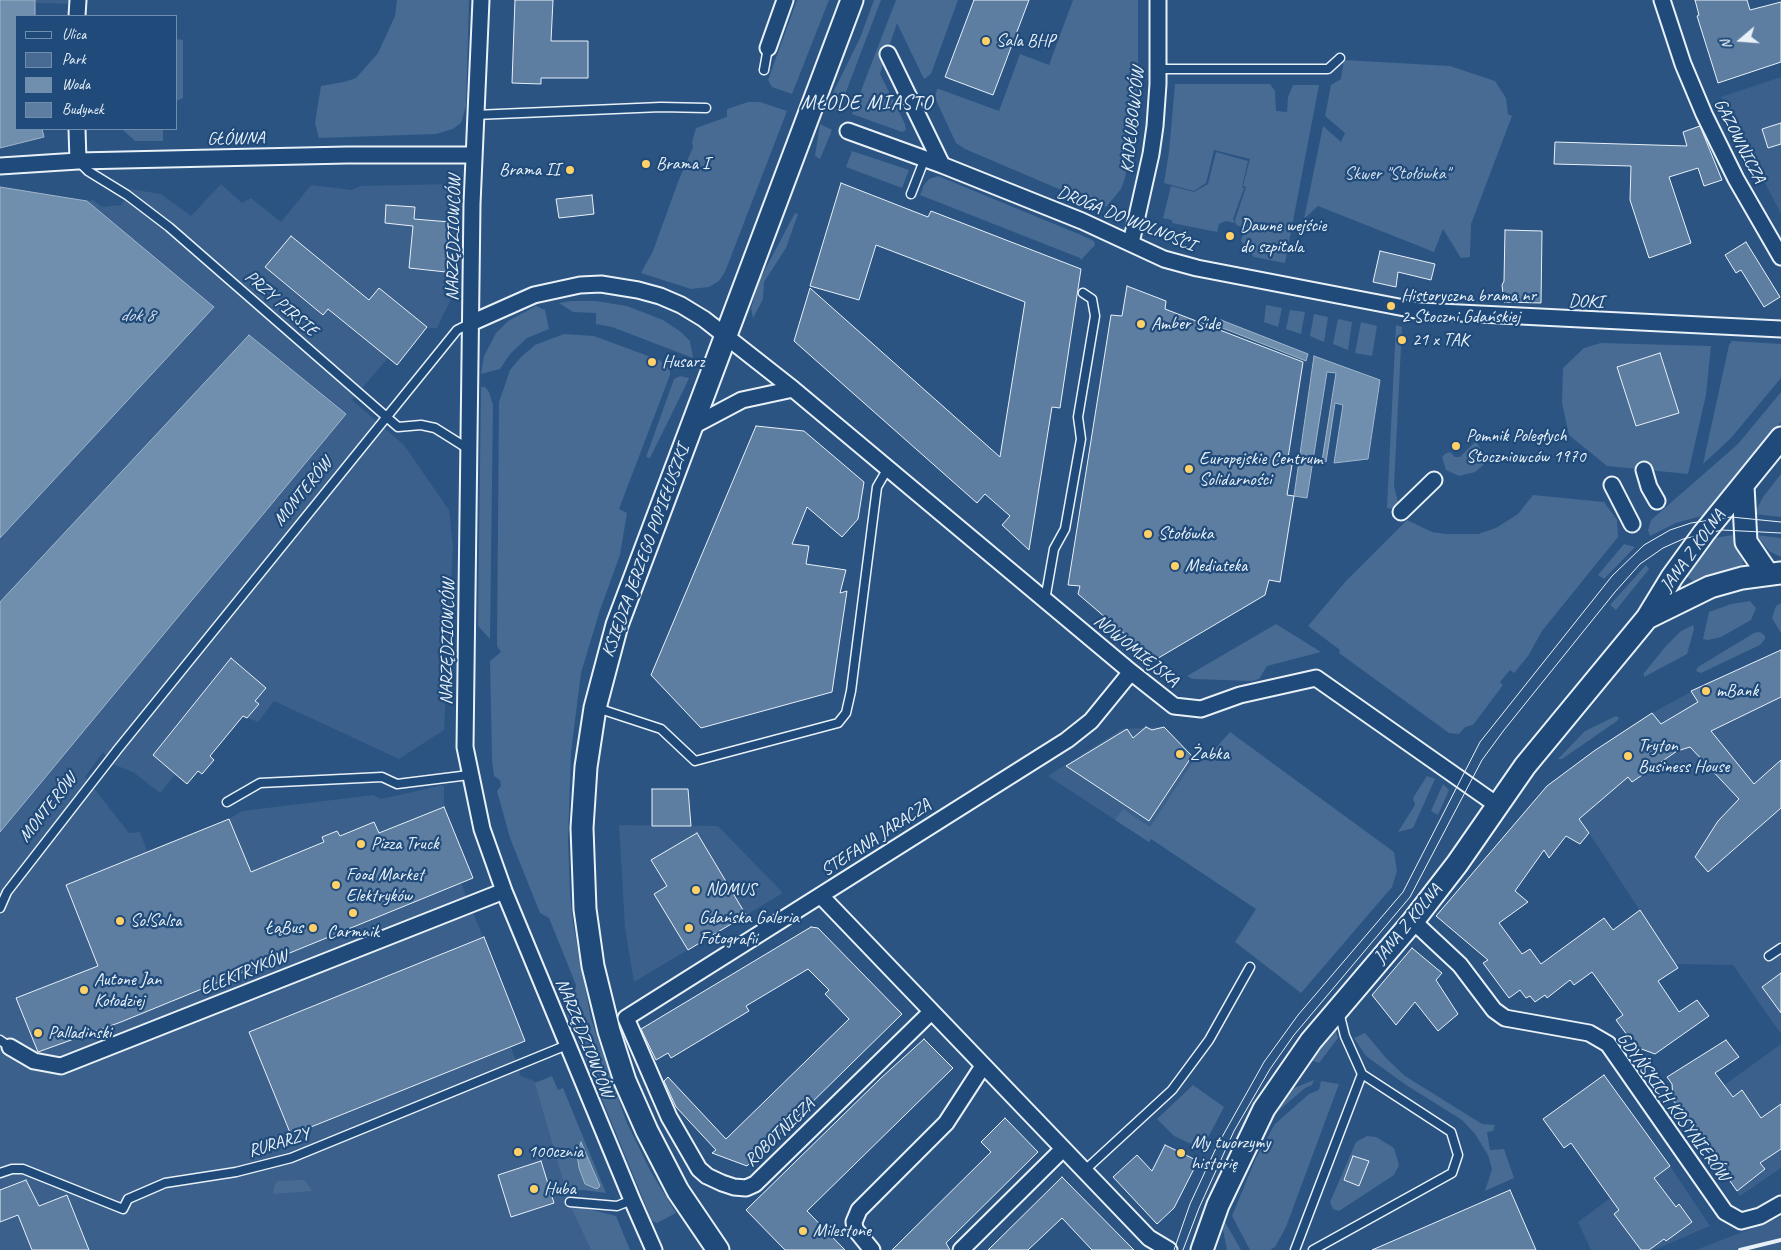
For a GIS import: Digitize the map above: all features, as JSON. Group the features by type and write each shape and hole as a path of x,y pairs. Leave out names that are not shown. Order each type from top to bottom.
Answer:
{"street":[{"path":"77,15 78,0"},
{"name":"NARZĘDZIOWCÓW","path":"481,0 474,155 464,720 469,776 482,830 504,891 567,1046 654,1250"},
{"path":"768,48 785,0"},
{"name":"KSIĘDZA JERZEGO POPIEŁUSZKI","path":"718,1250 678,1191 647,1131 625,1080 609,1031 594,966 585,909 582,828 586,768 595,708 617,625 852,0"},
{"name":"KADŁUBOWCÓW","path":"1131,243 1151,154 1158,69 1158,0"},
{"name":"GAZOWNICZA","path":"1662,0 1694,93 1736,179 1781,257"},
{"path":"888,54 942,165"},
{"path":"77,130 78,162"},
{"name":"DROGA DO WOLNOŚCI","path":"848,131 925,158 1131,243 1164,259 1196,268 1391,306"},
{"name":"GŁÓWNA","path":"0,166 347,154 474,155"},
{"name":"MONTERÓW","path":"471,323 548,290 602,284 660,296 681,305 726,336"},
{"name":"DOKI","path":"1391,306 1454,314 1781,329"},
{"name":"NOWOMIEJSKA","path":"726,336 888,468 1130,672 1174,706 1200,708 1240,695 1316,678 1497,805"},
{"path":"691,427 738,402 792,389"},
{"name":"JANA Z KOLNA","path":"1202,1250 1218,1205 1264,1109 1310,1041 1413,921 1457,864 1526,766 1647,618 1672,577 1704,533 1778,444"},
{"path":"1644,470 1649,487 1657,501"},
{"path":"1401,512 1434,480"},
{"path":"1612,485 1632,524"},
{"path":"1743,486 1746,542 1751,552 1774,573"},
{"name":"JANA Z KOLNA","path":"1647,618 1710,587 1774,573"},
{"name":"STEFANA JARACZA","path":"626,1018 1067,740 1091,721 1130,672"},
{"name":"ELEKTRYKÓW","path":"5,1044 34,1061 61,1066 504,891"},
{"path":"820,896 1149,1238 1169,1250"},
{"name":"GDYŃSKICH KOSYNIERÓW","path":"1413,921 1460,965 1494,1010 1505,1018 1589,1033 1608,1044 1730,1215 1741,1221 1760,1216 1781,1204"},
{"name":"ROBOTNICZA","path":"626,1018 670,1117 699,1169 707,1176 734,1188 746,1188 755,1184 932,1012"},
{"path":"872,1250 855,1229 854,1222 858,1210 946,1123 983,1066"},
{"path":"961,1250 1063,1149"}],"lane":[{"path":"764,70 768,48"},
{"path":"1158,69 1328,69 1340,58"},
{"path":"475,114 661,107 706,108"},
{"path":"911,194 925,158"},
{"name":"PRZY PIRSIE","path":"78,162 88,171 127,195 169,227 398,427 421,425 435,428 470,450"},
{"path":"1045,600 1054,548 1066,529 1081,439 1078,417 1095,316 1092,299 1083,293"},
{"name":"MONTERÓW","path":"0,908 8,892 97,776 457,330 471,323"},
{"path":"595,708 647,722 661,728 695,761 838,723 846,713 851,691 877,487 888,468"},
{"path":"227,802 260,783 382,777 397,784 469,776"},
{"path":"1769,956 1781,948"},
{"path":"1084,1171 1172,1090 1209,1040 1250,967"},
{"path":"1313,1250 1452,1173 1458,1155 1451,1132 1362,1074 1345,1036 1338,1008"},
{"name":"RURARZY","path":"0,1173 12,1169 23,1169 123,1209 128,1199 165,1183 236,1172 291,1158 567,1046"},
{"path":"1295,1250 1362,1074"},
{"path":"570,1202 617,1206 632,1200"}],"shaded area":[{"path":"35,0 76,0 76,4 35,3"},
{"path":"1781,77 1781,214 1721,97"},
{"path":"221,184 242,203 251,198 281,222 311,185 352,190 360,186 451,184 459,198 458,246 453,295 437,328 427,328 397,365 388,358 352,400 404,445 449,510 453,546 444,730 399,759 274,701 258,722 243,716 210,756 214,760 202,774 198,771 187,784 175,775 160,793 133,772 112,764 103,752 85,777 129,833 140,832 147,851 229,819 242,811 373,795 381,799 444,785 444,807 473,878 461,883 525,1041 511,1047 521,1076 534,1081 566,1191 591,1250 0,1250 0,832 249,335 0,602 0,538 214,307 87,201 93,200 102,207 121,205 130,189 161,194 191,216"},
{"name":"Tryton Business House","path":"1781,650 1781,1034 1733,965 1675,964 1589,833 1548,786 1594,751 1652,713 1709,682"},
{"path":"1164,727 1201,765 1149,842 1048,776 1122,729"},
{"path":"619,825 718,826 783,893 634,982 625,928"},
{"path":"1781,1044 1781,1168 1740,1196 1683,1115"},
{"path":"1670,1166 1710,1226 1654,1250 1591,1250 1578,1222 1648,1170 1654,1177"},
{"path":"1781,1217 1781,1250 1696,1250"}],"green space":[{"path":"397,0 469,0 466,106 461,123 453,129 436,134 319,138 315,123 321,86 356,78 378,53 395,16"},
{"path":"797,0 829,0 792,94 772,87 768,80"},
{"path":"874,0 881,0 839,110 836,111 826,107 860,38"},
{"path":"896,0 958,0 931,74 924,79 897,23 880,74 905,124 906,130 902,132 852,114"},
{"path":"1073,0 1138,0 1138,83 1135,125 1125,178 1121,189 1107,206 1101,207 965,149 956,143 935,98 937,89 939,89 999,111 1020,54 1049,65"},
{"path":"178,39 183,40 183,98 178,100"},
{"name":"Skwer \"Stołówka\"","path":"1344,60 1450,66 1495,81 1506,98 1508,114 1512,116 1471,224 1470,257 1461,258 1443,229 1434,252 1318,206 1304,219 1323,126 1341,142 1345,133 1325,116 1331,85 1341,79"},
{"path":"1175,84 1270,84 1275,91 1276,111 1287,112 1288,97 1293,85 1319,85 1285,263 1254,257 1241,241 1245,228 1236,225 1235,220 1246,187 1243,186 1250,159 1214,150 1206,183 1194,191 1164,183 1169,152"},
{"path":"748,102 760,102 787,111 725,272 719,281 709,287 691,289 641,273 653,251 693,147 692,142 696,128 727,117 727,109"},
{"path":"820,124 832,130 820,159 815,156"},
{"path":"123,130 163,130 163,141 135,141"},
{"path":"852,151 909,170 902,188 846,167"},
{"path":"1216,152 1248,161 1242,187 1244,188 1233,219 1235,223 1226,221 1219,224 1217,232 1172,223 1172,220 1163,218 1171,186 1194,192 1208,184"},
{"path":"938,176 1081,235 1094,241 1095,245 1081,260 920,195 929,179"},
{"path":"795,213 798,214 786,248 764,282 763,299 753,318 751,308 760,279"},
{"path":"596,301 627,306 663,320 681,332 690,341 693,358 612,327 596,324 596,313 573,312 559,303"},
{"path":"1266,305 1282,308 1278,327 1264,322"},
{"path":"536,306 545,310 549,329 527,338 510,354 500,369 481,374 484,356 496,333 508,321"},
{"path":"1290,310 1305,312 1301,334 1286,329"},
{"path":"1314,314 1328,317 1324,342 1310,336"},
{"path":"1338,319 1352,322 1348,350 1333,344"},
{"path":"1361,322 1377,326 1372,356 1355,353"},
{"path":"1396,325 1402,327 1394,486 1400,510 1387,508"},
{"path":"564,334 594,336 659,360 670,369 670,375 619,509 627,513 620,555 600,610 581,673 571,752 568,840 573,923 591,1019 626,1121 651,1172 676,1213 657,1223 652,1221 567,1014 574,999 576,985 549,918 540,913 510,838 497,791 501,786 500,780 494,776 492,760 490,661 501,652 497,646 499,402 510,370 521,357 535,345"},
{"path":"1732,341 1781,344 1781,378 1731,438 1703,464 1729,345"},
{"path":"1601,343 1711,346 1706,395 1688,474 1607,466 1569,435 1562,403 1563,368 1584,348"},
{"path":"680,376 689,378 650,458 646,457 674,379"},
{"path":"481,387 485,387 489,392 493,405 490,639 478,626"},
{"path":"1781,392 1781,422 1705,515 1676,523 1650,536 1648,530 1651,520 1738,444"},
{"path":"1476,441 1484,455 1484,464 1481,467 1475,472 1459,476 1446,470 1442,457 1445,454 1450,452 1455,457 1460,457"},
{"path":"1781,474 1781,517 1754,514 1763,497"},
{"path":"1533,495 1604,502 1617,520 1618,537 1542,631 1528,656 1514,673 1510,670 1500,682 1503,685 1473,725 1465,727 1459,734 1449,733 1339,653 1340,650 1308,626 1346,581 1407,520 1432,532 1478,534 1496,528 1518,514"},
{"path":"1733,535 1744,564 1696,583 1683,574 1714,538"},
{"path":"1756,535 1781,538 1781,557 1769,551"},
{"path":"1624,544 1635,547 1604,579 1598,575"},
{"path":"1646,565 1649,569 1616,610 1610,605"},
{"path":"1750,601 1756,608 1751,620 1721,637 1708,640 1703,639 1709,612 1731,604"},
{"path":"1781,603 1781,633 1772,618 1776,606"},
{"path":"1276,624 1321,652 1267,666 1259,679 1252,681 1193,679 1187,676"},
{"path":"1693,625 1694,629 1687,654 1644,677 1644,673 1666,646 1681,631"},
{"path":"1760,632 1765,636 1765,639 1760,645 1701,673 1696,671 1698,667 1754,633"},
{"path":"1616,716 1619,718 1617,721 1562,759 1558,759 1585,731"},
{"path":"1230,732 1394,852 1397,871 1392,887 1301,993 1235,942 1256,909 1151,839 1149,842 1115,820 1123,809 1150,827 1198,754 1205,760"},
{"path":"1427,776 1435,779 1413,828 1398,832 1415,805 1413,798"},
{"path":"1443,784 1449,790 1438,815 1431,811"},
{"path":"1335,1029 1338,1038 1319,1063 1310,1060"},
{"path":"1365,1033 1387,1059 1405,1076 1482,1124 1495,1125 1493,1131 1487,1132 1490,1150 1504,1149 1514,1178 1485,1191 1492,1169 1488,1155 1475,1134 1462,1120 1406,1085 1366,1056 1354,1038"},
{"path":"552,1076 558,1090 563,1088 606,1193 583,1190 566,1191 534,1081 535,1083"},
{"path":"1314,1080 1312,1085 1305,1088 1276,1111 1286,1095 1294,1088"},
{"path":"1321,1081 1339,1084 1286,1227 1275,1247 1270,1250 1250,1250 1232,1216 1256,1158 1275,1124 1309,1094 1319,1090"},
{"path":"1193,1085 1224,1107 1202,1149 1174,1136 1157,1119"},
{"path":"1367,1136 1376,1137 1394,1148 1399,1165 1394,1175 1339,1211 1333,1209 1330,1202 1356,1142"},
{"path":"305,1180 312,1191 273,1194 275,1184 278,1181"},
{"path":"571,1207 585,1208 616,1216 630,1250 591,1250"},
{"path":"1224,1220 1241,1250 1227,1250 1223,1230"}],"water":[{"path":"0,0 35,0 35,15 15,15 15,130 42,130 44,137 0,148"},
{"name":"dok 8","path":"0,187 87,201 214,307 0,538"},
{"path":"1221,320 1308,354 1306,361 1220,327"},
{"path":"249,335 346,414 0,832 0,602"},
{"path":"1314,356 1380,380 1368,459 1334,463 1343,405 1335,403 1326,462 1322,461 1336,373 1327,372 1307,498 1294,496"},
{"path":"581,1142 600,1186 597,1189 585,1184 579,1168 577,1154"}],"building":[{"path":"515,0 553,0 551,41 588,41 588,78 541,78 541,84 512,83"},
{"name":"Sala BHP","path":"974,0 1029,0 993,95 945,77"},
{"path":"1695,0 1747,0 1750,10 1781,2 1781,62 1718,83 1697,16 1699,15"},
{"path":"1781,123 1781,144 1768,148 1762,129"},
{"path":"1700,126 1722,180 1704,186 1698,168 1669,177 1691,243 1649,258 1630,200 1631,166 1554,164 1555,142 1687,146 1683,132"},
{"path":"841,183 928,217 931,211 1081,269 1060,408 1052,407 1029,550 1002,525 1010,516 985,494 977,503 794,341 810,288 1000,457 1025,302 876,245 859,300 810,286"},
{"path":"592,195 594,214 559,218 556,199"},
{"path":"386,205 415,207 414,219 450,222 446,272 409,268 413,226 385,223"},
{"path":"1505,230 1542,231 1541,303 1504,302 1502,285 1504,281"},
{"path":"291,236 369,300 379,288 427,327 397,365 328,309 323,315 265,267"},
{"path":"1746,242 1780,297 1764,307 1741,270 1736,273 1725,255"},
{"path":"1380,251 1435,264 1431,280 1398,272 1396,287 1373,282"},
{"name":"Europejskie Centrum Solidarności","path":"1127,286 1166,301 1165,309 1303,362 1288,458 1293,459 1287,495 1294,496 1280,582 1269,580 1265,595 1155,660 1078,594 1080,586 1068,585 1111,315 1122,316"},
{"path":"1660,353 1679,413 1636,426 1617,367"},
{"path":"756,426 804,431 864,482 858,519 842,537 807,507 792,544 809,546 806,564 846,570 840,593 847,591 832,692 701,728 651,675"},
{"path":"1781,650 1781,697 1711,731 1754,784 1781,760 1781,808 1708,872 1695,857 1718,821 1739,799 1690,747 1677,751 1632,782 1628,777 1579,819 1589,833 1580,844 1566,836 1549,858 1544,850 1515,891 1528,902 1499,923 1522,954 1530,949 1541,964 1604,918 1613,930 1640,910 1678,968 1658,981 1679,1012 1697,1000 1709,1016 1655,1054 1636,1047 1616,1020 1623,1015 1592,972 1574,985 1570,980 1547,998 1545,995 1535,1002 1530,996 1526,998 1520,990 1509,998 1483,963 1488,960 1436,916 1547,786 1594,751 1652,713 1661,724 1698,702 1691,691"},
{"path":"231,658 266,688 255,701 259,704 247,718 243,716 210,756 214,760 202,774 198,771 187,784 153,755"},
{"path":"1146,727 1152,730 1164,727 1192,756 1149,821 1066,766 1127,729 1133,738"},
{"path":"652,789 688,789 691,826 652,826"},
{"path":"444,807 473,878 121,1022 38,1052 16,998 98,966 66,885 229,819 251,872 324,842 322,837 337,831 340,836 374,822 379,833"},
{"name":"NOMUS","path":"697,833 746,915 688,950 654,894 667,886 651,860"},
{"path":"811,927 818,928 902,1014 747,1166 712,1153 716,1150 676,1107 664,1081 668,1077 726,1139 849,1019 825,994 829,990 808,969 746,1006 749,1011 671,1058 668,1053 656,1060 641,1029"},
{"path":"484,937 525,1041 291,1135 249,1032"},
{"path":"1412,948 1442,973 1436,980 1458,1014 1438,1031 1415,1002 1396,1025 1372,995"},
{"path":"1781,973 1781,1013 1762,987"},
{"path":"924,1039 953,1068 807,1211 845,1250 785,1250 746,1210 881,1078"},
{"path":"1726,1040 1739,1057 1715,1073 1733,1097 1742,1090 1761,1118 1781,1104 1781,1149 1760,1163 1765,1169 1737,1191 1673,1100 1672,1084 1667,1077"},
{"path":"1604,1075 1670,1166 1654,1178 1676,1207 1679,1204 1692,1222 1666,1241 1664,1239 1649,1250 1641,1250 1614,1214 1619,1210 1571,1143 1564,1148 1543,1119"},
{"path":"1005,1118 1038,1152 946,1243 950,1250 892,1250 991,1152 981,1142"},
{"path":"1165,1145 1198,1161 1174,1208 1157,1224 1113,1177 1137,1155 1152,1171"},
{"path":"1353,1156 1369,1161 1359,1186 1344,1180"},
{"path":"541,1161 554,1203 511,1217 498,1175"},
{"path":"1062,1177 1134,1250 1092,1250 1062,1218 1028,1250 988,1250"},
{"path":"26,1180 39,1206 67,1195 89,1250 32,1250 18,1215 0,1222 0,1190"},
{"path":"1510,1190 1536,1250 1372,1250"}],"tram line":[{"path":"1174,1250 1190,1204 1217,1146 1264,1062 1298,1015 1403,892 1480,742 1612,576 1644,545 1670,530 1691,523 1731,517 1781,522"},
{"path":"1183,1250 1199,1208 1234,1131 1270,1069 1294,1035 1410,897 1482,760 1615,592 1640,564 1663,548 1683,539 1722,530 1781,533"}],"railway":[{"path":"1740,1250 1781,1240"}],"place":[{"name":"Sala BHP","path":"986,41"},
{"name":"Brama I","path":"646,164"},
{"name":"Brama II","path":"570,170"},
{"name":"Dawne wejście do szpitala","path":"1230,236"},
{"name":"Historyczna brama nr 2 Stoczni Gdańskiej","path":"1391,306"},
{"name":"Amber Side","path":"1141,324"},
{"name":"21 x TAK","path":"1402,340"},
{"name":"Husarz","path":"652,362"},
{"name":"Pomnik Poległych Stoczniowców 1970","path":"1456,446"},
{"name":"Europejskie Centrum Solidarności","path":"1189,469"},
{"name":"Stołówka","path":"1148,534"},
{"name":"Mediateka","path":"1175,566"},
{"name":"mBank","path":"1706,691"},
{"name":"Żabka","path":"1180,754"},
{"name":"Tryton Business House","path":"1628,756"},
{"name":"Pizza Truck","path":"361,844"},
{"name":"Food Market Elektryków","path":"336,885"},
{"name":"NOMUS","path":"696,890"},
{"name":"Carmnik","path":"353,913"},
{"name":"So!Salsa","path":"120,921"},
{"name":"ŁąBus","path":"313,928"},
{"name":"Gdańska Galeria Fotografii","path":"689,928"},
{"name":"Autone Jan Kołodziej","path":"84,990"},
{"name":"Palladinski","path":"38,1033"},
{"name":"100cznia","path":"518,1152"},
{"name":"My tworzymy historię","path":"1181,1153"},
{"name":"Huba","path":"534,1189"},
{"name":"Milestone","path":"803,1231"}],"district":[{"name":"MŁODE MIASTO","path":"867,104"}]}
